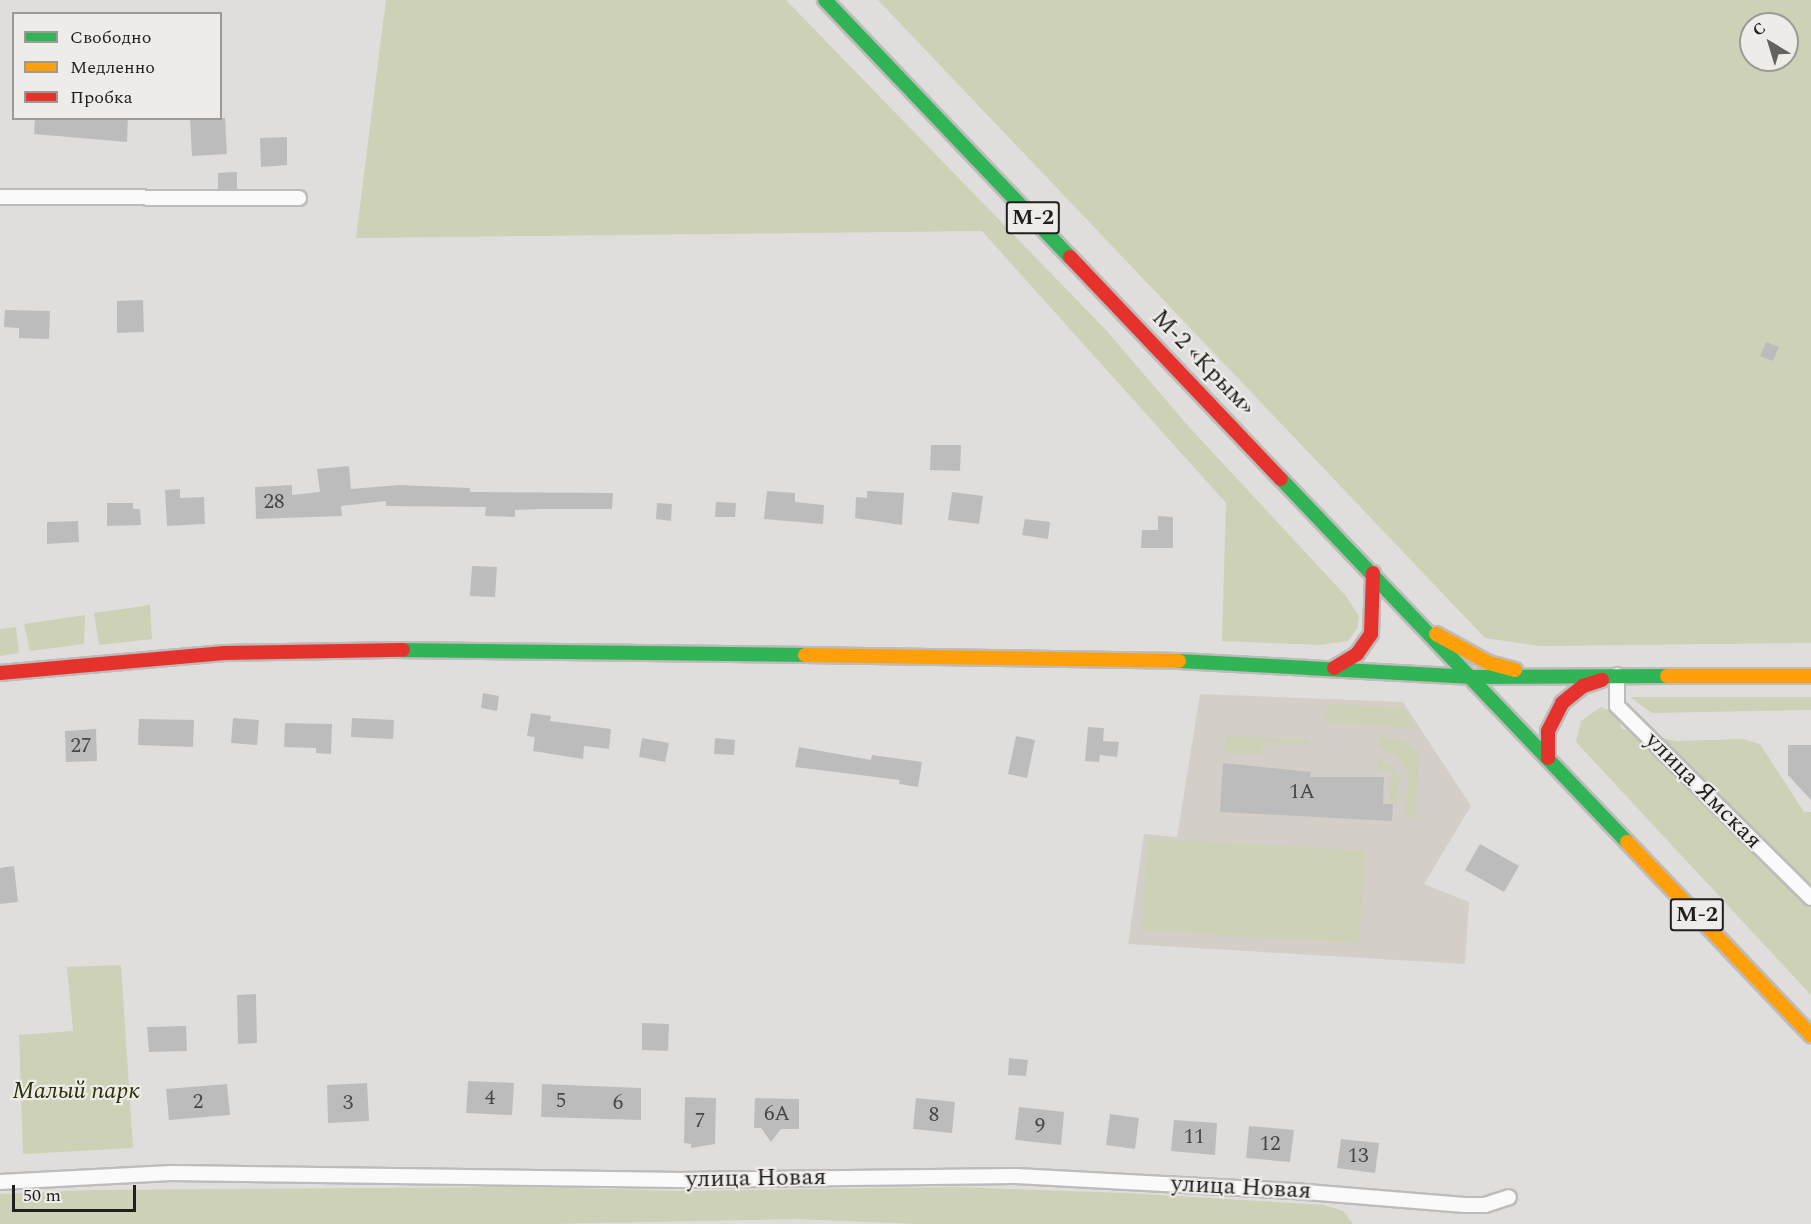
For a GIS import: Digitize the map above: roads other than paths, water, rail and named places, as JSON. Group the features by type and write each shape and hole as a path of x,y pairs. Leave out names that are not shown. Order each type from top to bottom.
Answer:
{"main road":[{"name":"М-2 «Крым»","path":"825,0 1548,758"},
{"path":"1334,668 1354,657 1370,638 1375,609 1373,573"},
{"path":"1426,628 1489,663 1538,676"},
{"path":"0,673 202,654 498,649 757,651 1334,668 1473,677 1811,676"},
{"path":"1548,758 1548,731 1562,703 1583,686 1617,675"},
{"name":"М-2","path":"1548,758 1811,1035"}],"street":[{"path":"0,197 299,198"},
{"name":"улица Ямская","path":"1617,675 1617,706 1811,898"},
{"name":"улица Новая","path":"0,1182 171,1173 681,1180 1016,1176 1294,1191 1464,1205 1485,1205 1509,1197"}],"park label":[{"name":"Малый парк","path":"76,1092"}]}
